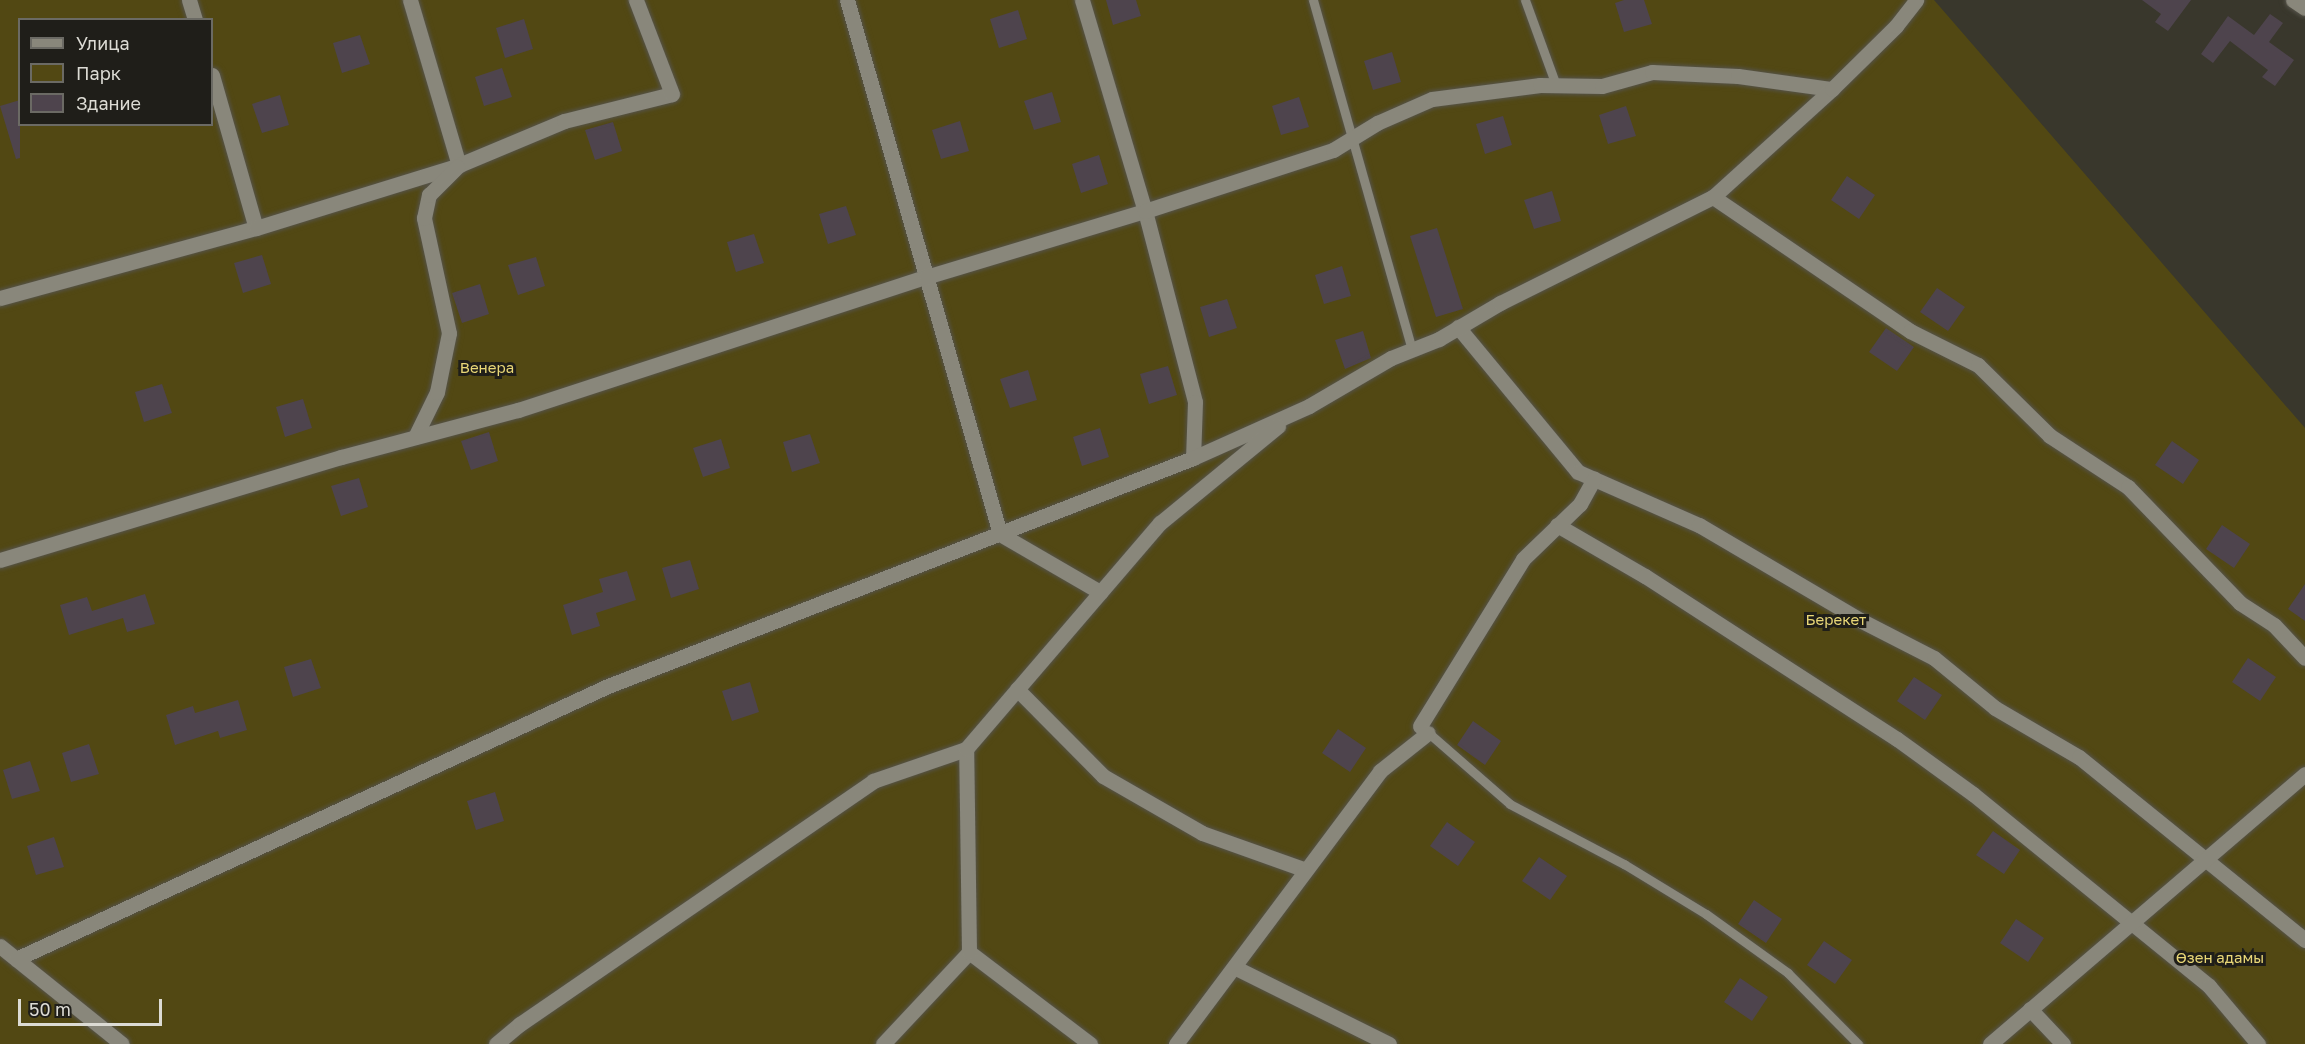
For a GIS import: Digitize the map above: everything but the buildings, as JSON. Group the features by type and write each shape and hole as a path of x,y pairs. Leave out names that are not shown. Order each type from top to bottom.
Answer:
{"street":[{"path":"189,0 194,18"},
{"path":"410,0 459,165"},
{"path":"0,298 256,228 459,165 564,121 672,94 636,0"},
{"path":"847,0 1000,534 1100,592"},
{"path":"1082,0 1145,211 1195,402 1193,458"},
{"path":"16,959 608,686 1193,458 1295,412 1713,197 1832,89 1896,26 1916,0"},
{"path":"2293,0 2305,8"},
{"path":"0,560 415,437 518,410 926,276 1145,211 1333,150 1352,138 1432,99 1556,85 1602,86 1652,72 1738,76 1832,89"},
{"path":"213,78 256,228"},
{"path":"415,437 437,392 449,333 424,218 429,195 459,165"},
{"path":"1713,197 1910,331 1978,365 2050,436 2128,487 2240,603 2274,625 2305,658"},
{"path":"1458,327 1578,472 1699,525 1860,620 1934,658 1995,708 2079,757 2305,940"},
{"path":"496,1044 520,1024 873,781 966,749 1160,523 1295,412"},
{"path":"1176,1044 1380,771 1424,729 1523,559 1580,504 1594,478"},
{"path":"1557,525 1645,576 1897,739 2132,921 2209,986 2258,1044"},
{"path":"1017,689 1103,776 1202,833 1306,870"},
{"path":"883,1044 969,952 966,749"},
{"path":"1990,1044 2305,774"},
{"path":"0,946 122,1044"},
{"path":"969,952 1090,1044"},
{"path":"1234,967 1389,1044"},
{"path":"2030,1009 2063,1044"}],"lane":[{"path":"1313,0 1412,350"},
{"path":"1525,0 1556,85"},
{"path":"1424,729 1510,804 1675,895 1788,973 1858,1044"}],"green space":[{"path":"0,0 1934,0 2305,428 2305,1044 0,1044"}],"park label":[{"name":"Венера","path":"487,368"},
{"name":"Берекет","path":"1836,620"},
{"name":"Өзен адамы","path":"2220,958"}]}
